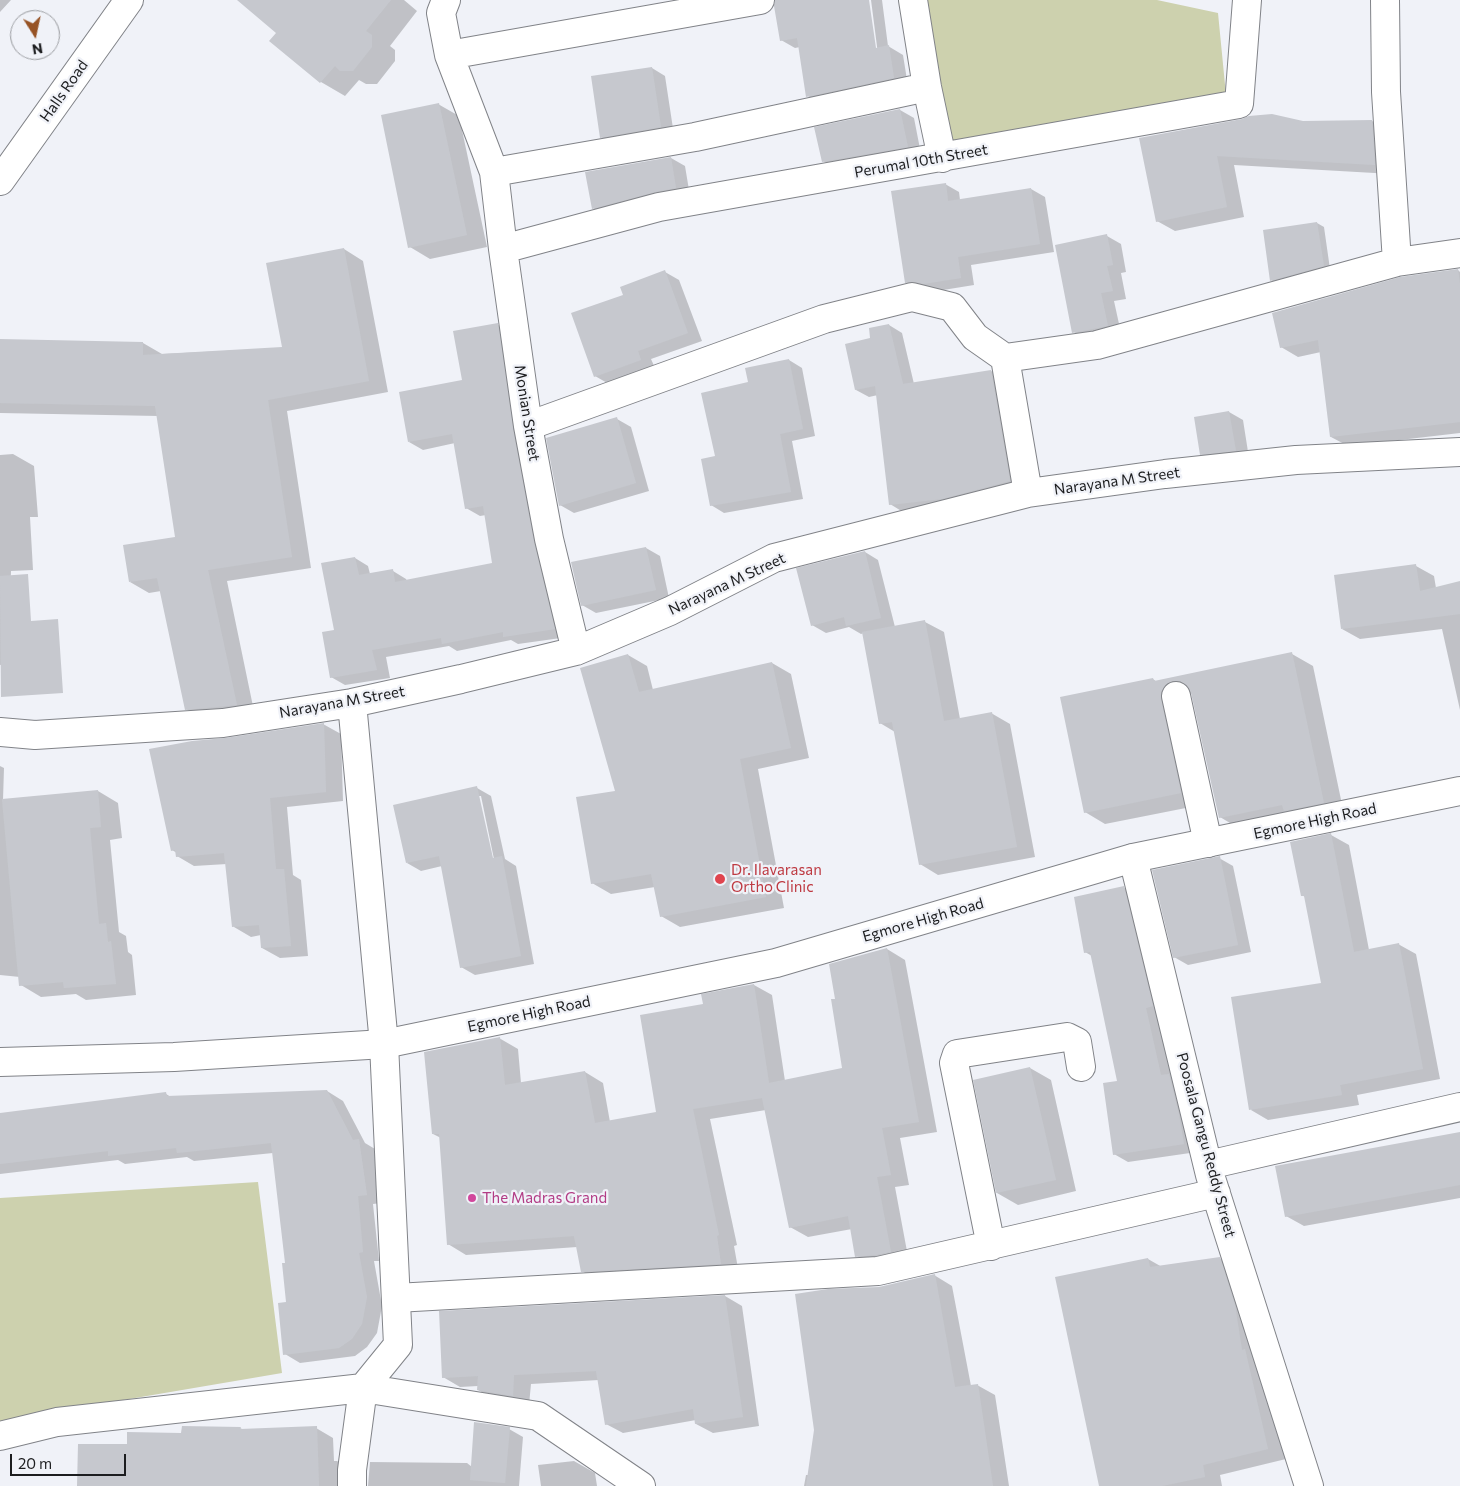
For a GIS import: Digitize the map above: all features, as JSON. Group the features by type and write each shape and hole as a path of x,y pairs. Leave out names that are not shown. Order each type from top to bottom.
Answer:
{"street":[{"name":"Halls Road","path":"0,181 129,0"},
{"name":"Monian Street","path":"446,0 441,13 449,54 494,172 528,426 549,539 576,651"},
{"path":"449,54 760,0"},
{"path":"914,0 927,87 942,158"},
{"name":"Perumal 10th Street","path":"503,249 659,207 1239,104 1247,0"},
{"path":"1385,0 1386,92 1397,262"},
{"path":"494,172 695,137 927,87"},
{"path":"528,426 824,319 912,297 952,307 975,337 1005,358 1097,345 1397,262 1460,253"},
{"path":"1005,358 1028,493"},
{"name":"Narayana M Street","path":"0,732 35,735 223,722 352,703 576,651 670,610 774,558 1028,493 1165,474 1287,461 1460,452"},
{"path":"1176,696 1208,843"},
{"path":"352,703 384,1044 398,1346 363,1388 352,1470 352,1486"},
{"name":"Egmore High Road","path":"0,1062 174,1057 384,1044 776,963 1133,858 1460,791"},
{"name":"Poosala Gangu Reddy Street","path":"1133,858 1208,1165 1309,1486"},
{"path":"991,1246 954,1063 957,1054 1067,1037 1077,1042 1081,1067"},
{"path":"1208,1165 1460,1106"},
{"path":"396,1298 878,1271 1216,1193"},
{"path":"0,1436 57,1422 363,1388 538,1416 642,1486"}],"green space":[{"path":"915,0 1157,0 1218,13 1227,105 945,151"},
{"path":"258,1182 282,1373 0,1421 0,1198"}],"building":[{"path":"237,0 391,0 366,31 372,35 372,47 353,71 340,71 335,66 320,83 269,41 276,33"},
{"path":"775,0 869,0 876,48 889,45 894,78 806,97 797,38 780,41 774,6"},
{"path":"652,67 661,127 600,138 591,76"},
{"path":"439,103 467,235 408,248 381,115"},
{"path":"900,109 908,147 822,162 814,127"},
{"path":"1272,114 1303,121 1372,120 1375,165 1217,156 1227,207 1156,222 1139,138 1242,119 1249,116"},
{"path":"671,157 676,188 592,209 585,172"},
{"path":"946,183 948,201 1031,188 1040,244 958,257 961,278 923,284 915,282 905,283 891,191"},
{"path":"1317,222 1324,266 1270,281 1263,230"},
{"path":"1107,234 1113,265 1107,266 1113,291 1101,293 1108,326 1072,333 1055,245"},
{"path":"344,248 369,381 268,400 292,557 208,570 237,705 185,710 157,578 129,582 123,545 175,537 155,406 0,403 0,339 143,342 143,355 282,347 266,263"},
{"path":"1458,269 1460,284 1460,422 1330,437 1318,340 1280,348 1272,313 1400,277"},
{"path":"665,270 688,333 638,351 641,360 594,377 571,313 623,295 620,287"},
{"path":"498,323 513,429 534,542 555,629 503,637 503,632 442,644 441,638 372,650 377,670 330,678 322,632 334,630 321,563 355,557 359,575 393,569 395,582 492,563 483,506 465,509 452,434 408,442 399,392 462,380 453,331"},
{"path":"889,324 903,384 991,370 1010,481 942,499 889,505 875,386 855,390 845,344 870,338 869,328"},
{"path":"789,359 803,429 780,434 791,492 710,506 701,459 715,456 701,393 748,382 745,368"},
{"path":"1229,411 1236,451 1200,455 1194,417"},
{"path":"617,417 636,483 559,506 546,438"},
{"path":"646,547 656,590 581,606 571,562"},
{"path":"865,551 881,618 846,626 844,617 811,626 796,568"},
{"path":"1416,564 1420,591 1460,581 1460,614 1341,629 1334,575"},
{"path":"28,574 31,621 58,619 63,693 1,697 0,576"},
{"path":"925,620 944,721 992,712 1017,847 919,865 892,722 879,724 862,632"},
{"path":"1292,652 1324,803 1284,811 1282,805 1219,818 1191,693 1187,685 1180,681 1173,681 1165,685 1161,692 1161,699 1181,793 1084,813 1060,697 1153,678 1154,681"},
{"path":"628,654 639,692 772,662 791,748 740,759 766,897 660,917 651,874 591,884 576,797 615,791 580,668"},
{"path":"324,723 326,792 270,798 276,869 284,869 291,946 261,948 259,925 232,927 224,853 176,857 175,850 171,851 149,749 192,741"},
{"path":"477,786 493,858 502,856 521,956 460,968 439,856 406,863 393,805"},
{"path":"98,790 101,827 90,828 99,924 106,923 108,942 111,941 116,984 64,988 63,982 19,986 2,799"},
{"path":"1331,833 1354,952 1399,943 1423,1069 1340,1085 1342,1095 1249,1110 1231,997 1321,983 1304,896 1301,896 1290,842"},
{"path":"1220,856 1238,945 1173,958 1152,870"},
{"path":"1124,886 1153,1006 1146,1008 1161,1075 1169,1074 1184,1144 1113,1155 1103,1083 1117,1081 1090,952 1084,953 1074,897"},
{"path":"887,948 919,1122 882,1128 891,1175 877,1177 891,1252 855,1257 848,1216 789,1228 762,1098 693,1109 719,1235 717,1236 721,1264 581,1272 574,1236 447,1245 439,1134 432,1134 424,1052 500,1037 505,1085 585,1071 595,1123 656,1112 640,1015 703,1004 701,994 754,984 769,1083 842,1068 831,999 835,999 829,964"},
{"path":"1030,1067 1056,1180 996,1193 973,1080"},
{"path":"327,1090 353,1140 359,1139 367,1195 358,1196 363,1252 359,1253 367,1297 362,1324 352,1339 339,1348 283,1355 278,1303 286,1302 282,1263 285,1263 271,1143 177,1153 176,1148 108,1156 108,1151 0,1164 0,1113 166,1092 167,1096"},
{"path":"1460,1132 1460,1185 1285,1217 1275,1166"},
{"path":"1220,1257 1235,1305 1242,1350 1245,1349 1268,1449 1203,1465 1205,1477 1162,1486 1099,1486 1055,1277 1148,1258 1150,1267"},
{"path":"935,1274 955,1387 978,1384 993,1486 806,1486 814,1430 795,1294 828,1289 879,1287"},
{"path":"725,1295 743,1417 695,1424 693,1409 605,1425 596,1371 514,1375 513,1396 477,1390 478,1376 442,1378 439,1311"},
{"path":"474,1422 510,1427 505,1483 470,1480"},
{"path":"182,1426 241,1427 240,1429 317,1426 319,1486 77,1486 78,1444 127,1444 127,1432 181,1433"}],"place":[{"name":"Dr. Ilavarasan Ortho Clinic","path":"720,879"},
{"name":"The Madras Grand","path":"472,1198"}]}
